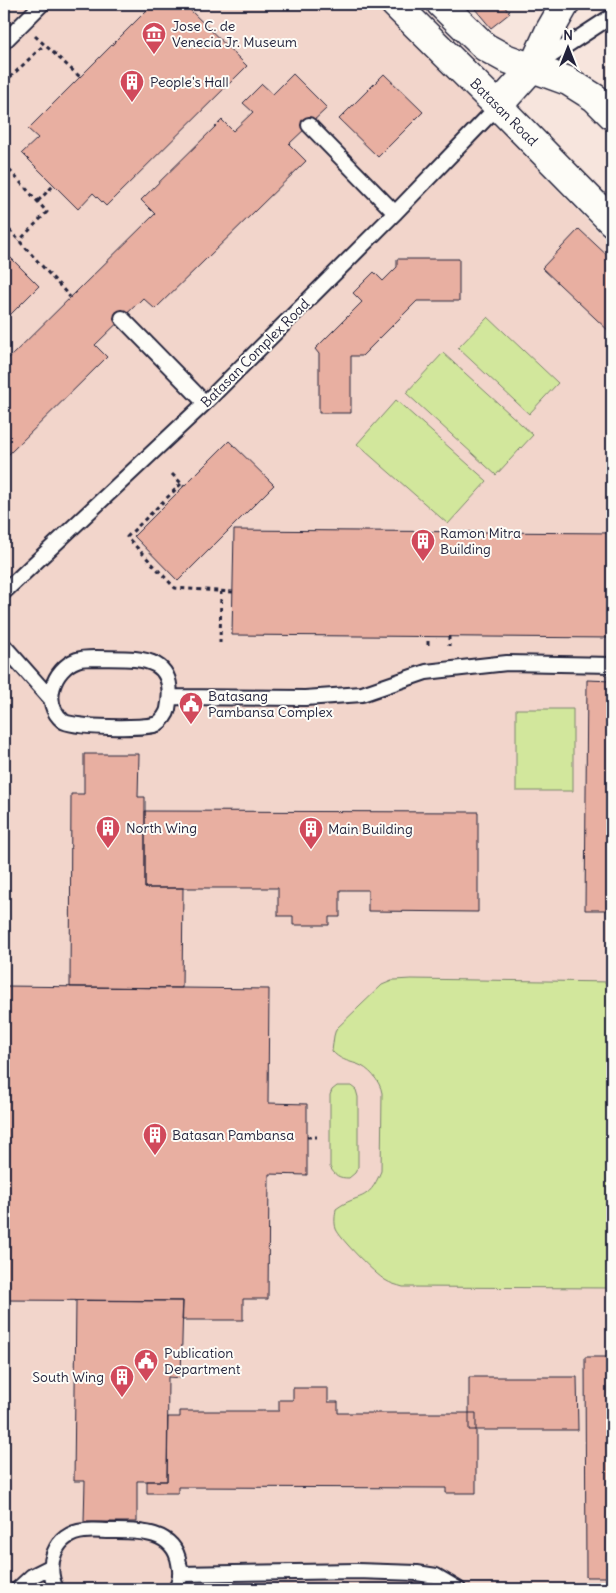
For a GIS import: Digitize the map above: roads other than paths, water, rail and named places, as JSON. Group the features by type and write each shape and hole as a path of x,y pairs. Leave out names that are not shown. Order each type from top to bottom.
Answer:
{"main road":[{"name":"Batasan Road","path":"395,4 612,222"},
{"path":"441,4 485,47 504,58 568,81 595,98 612,115"},
{"path":"498,106 533,67 549,32 565,4"}],"lane":[{"path":"4,42 42,4"},
{"path":"533,67 612,16"},
{"name":"Batasan Complex Road","path":"4,592 205,403 395,213 498,106"},
{"path":"309,125 395,213"},
{"path":"122,318 205,403"},
{"path":"4,646 51,699 55,712 64,722 78,726 145,727 159,723 167,713 170,697 169,679 159,667 142,659 78,659 64,667 54,680 51,699"},
{"path":"170,697 304,698 362,694 426,672 506,663 612,664"},
{"path":"56,1589 51,1580 50,1567 53,1555 59,1544 68,1536 83,1531 142,1532 155,1534 165,1540 174,1550 179,1561 180,1574 176,1589"},
{"path":"18,1589 32,1576 50,1567"},
{"path":"180,1574 417,1573 436,1576 458,1589"}],"place":[{"name":"Jose C. de Venecia Jr. Museum","path":"154,55"},
{"name":"People's Hall","path":"132,103"},
{"name":"Ramon Mitra Building","path":"423,562"},
{"name":"Batasang Pambansa Complex","path":"191,725"},
{"name":"North Wing","path":"108,849"},
{"name":"Main Building","path":"311,850"},
{"name":"Batasan Pambansa","path":"155,1156"},
{"name":"Publication Department","path":"146,1382"},
{"name":"South Wing","path":"122,1398"}]}
